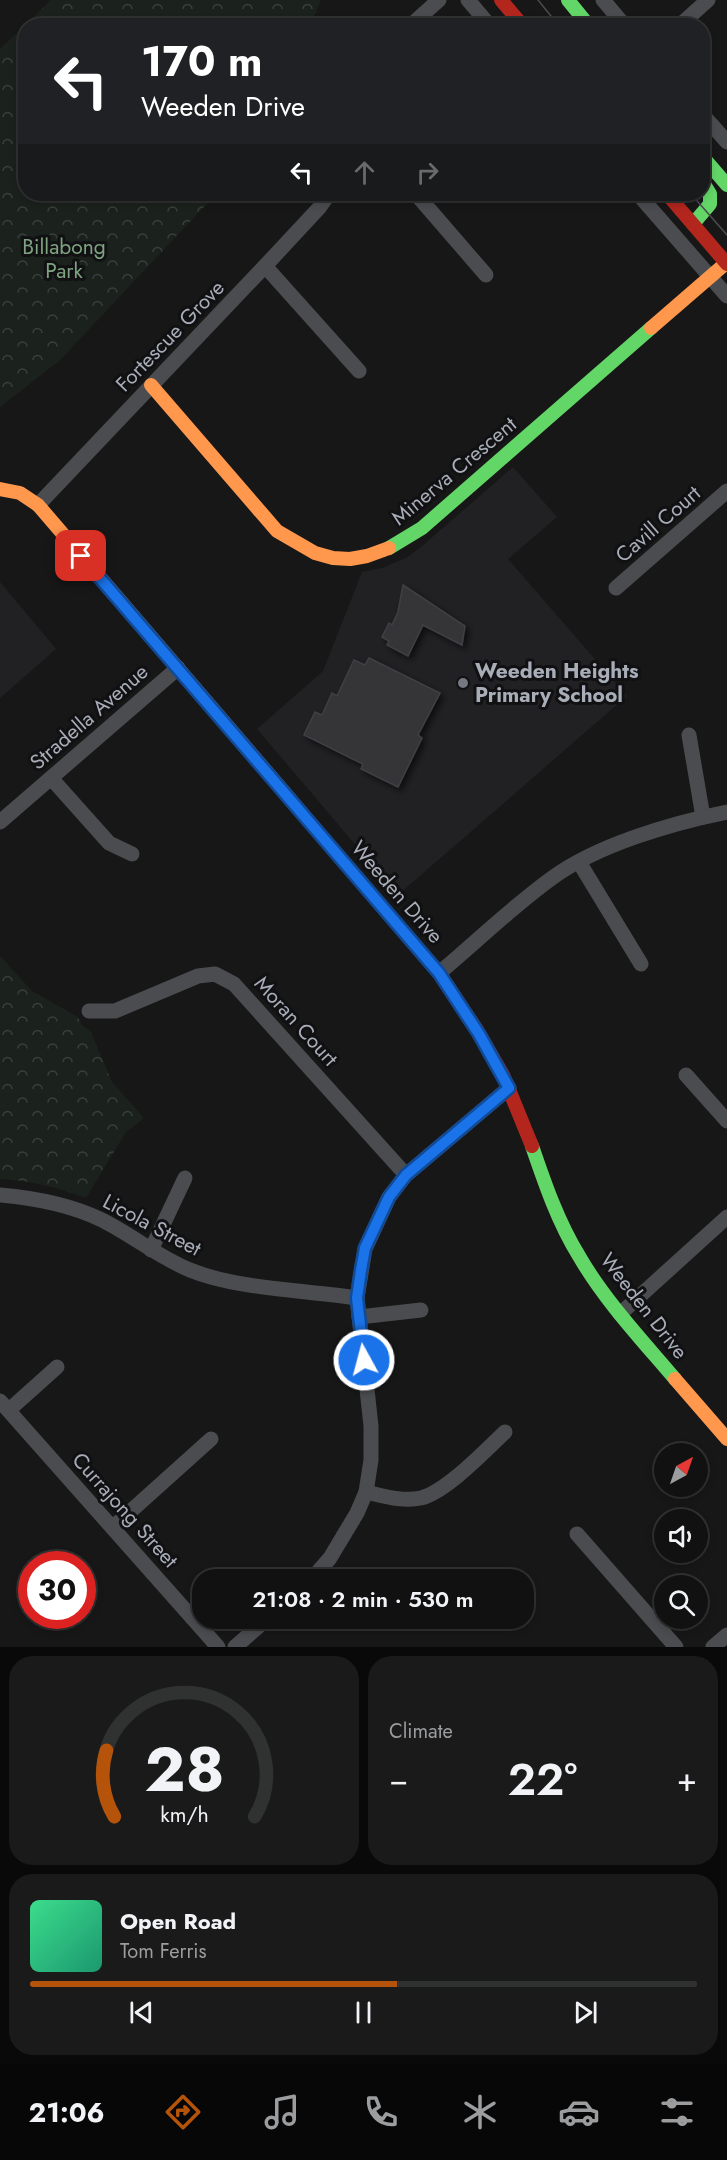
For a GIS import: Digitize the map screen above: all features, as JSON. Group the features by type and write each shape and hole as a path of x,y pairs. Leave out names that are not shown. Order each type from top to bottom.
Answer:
{"main road":[{"path":"501,0 516,18"},
{"path":"567,0 582,18"},
{"path":"710,165 727,185"},
{"path":"693,224 711,206 710,193"},
{"path":"673,201 726,263"},
{"name":"Minerva Crescent","path":"151,385 277,531 298,546 321,555 339,559 361,559 398,545 422,528 726,263"},
{"name":"Weeden Drive","path":"0,489 20,493 38,506 439,973 479,1034 509,1088 545,1184 571,1244 602,1293 727,1439"}],"street":[{"path":"419,18 439,0"},
{"path":"468,0 483,18"},
{"path":"603,0 618,18"},
{"path":"688,18 708,0"},
{"path":"710,123 727,142"},
{"name":"Fortescue Grove","path":"38,506 324,201"},
{"path":"422,201 486,274"},
{"path":"644,201 727,296"},
{"path":"265,266 359,371"},
{"name":"Cavill Court","path":"616,588 727,491"},
{"name":"Stradella Avenue","path":"0,822 178,668"},
{"path":"688,735 703,817"},
{"path":"51,778 109,843 132,854"},
{"path":"439,973 552,878 579,862 651,831 727,812"},
{"path":"579,862 641,964"},
{"name":"Moran Court","path":"89,1011 115,1011 198,976 215,974 234,984 406,1175"},
{"path":"686,1075 727,1121"},
{"path":"320,1569 330,1558 357,1513 366,1492 371,1460 371,1426 357,1298 365,1248 389,1197 406,1175 509,1088"},
{"path":"151,1250 186,1178"},
{"name":"Licola Street","path":"0,1196 37,1200 75,1209 102,1220 151,1250 192,1271 228,1281 357,1298"},
{"path":"620,1314 727,1217"},
{"path":"359,1317 421,1310"},
{"path":"4,1406 57,1366"},
{"name":"Currajong Street","path":"4,1406 218,1647"},
{"path":"366,1492 397,1499 422,1498 442,1488 505,1432"},
{"path":"113,1527 211,1439"},
{"path":"577,1534 676,1647"},
{"path":"235,1647 255,1629"},
{"path":"713,1647 727,1635"}],"shaded area":[{"name":"Weeden Heights Primary School","path":"513,467 557,517 508,559 627,696 398,895 257,729 323,671 362,572 382,568 406,558"},
{"path":"0,582 56,649 0,698"}],"green space":[{"name":"Billabong Park","path":"51,0 321,0 313,18 32,18"},
{"name":"Billabong Park","path":"18,32 18,201 209,201 60,360 0,407 0,49"},
{"path":"0,956 32,991 78,1017 81,1024 91,1032 112,1082 144,1118 126,1132 86,1198 44,1185 0,1179"}],"building":[{"path":"403,585 465,626 462,645 423,625 408,656 387,645 389,641 382,637 389,623 392,625 398,612"},
{"path":"369,658 440,693 418,735 422,738 398,787 361,769 363,764 304,735 315,712 322,715 332,693 337,696 354,660 365,665"}],"tram line":[{"path":"538,0 553,18"},
{"path":"697,201 727,235"}],"traffic: fast":[{"path":"568,0 583,18"},
{"path":"710,165 727,185"},
{"path":"710,194 710,201"},
{"path":"693,224 710,201"},
{"path":"389,548 422,528 651,328"},
{"path":"532,1146 558,1216 589,1273 675,1379"}],"traffic: slow":[{"path":"651,328 726,263"},
{"path":"151,385 277,531 315,553 333,558 350,559 367,556 389,548"},
{"path":"0,489 20,493 38,505 290,799"},
{"path":"675,1379 727,1439"}],"traffic: jam":[{"path":"501,0 516,18"},
{"path":"673,201 727,264"},
{"path":"290,799 439,973 477,1030 503,1075 532,1146"}],"place":[{"name":"Weeden Heights Primary School","path":"463,683"}],"route":[{"path":"81,556 439,973 479,1034 509,1088 406,1175 389,1197 365,1248 361,1270 357,1298 364,1360"}]}
